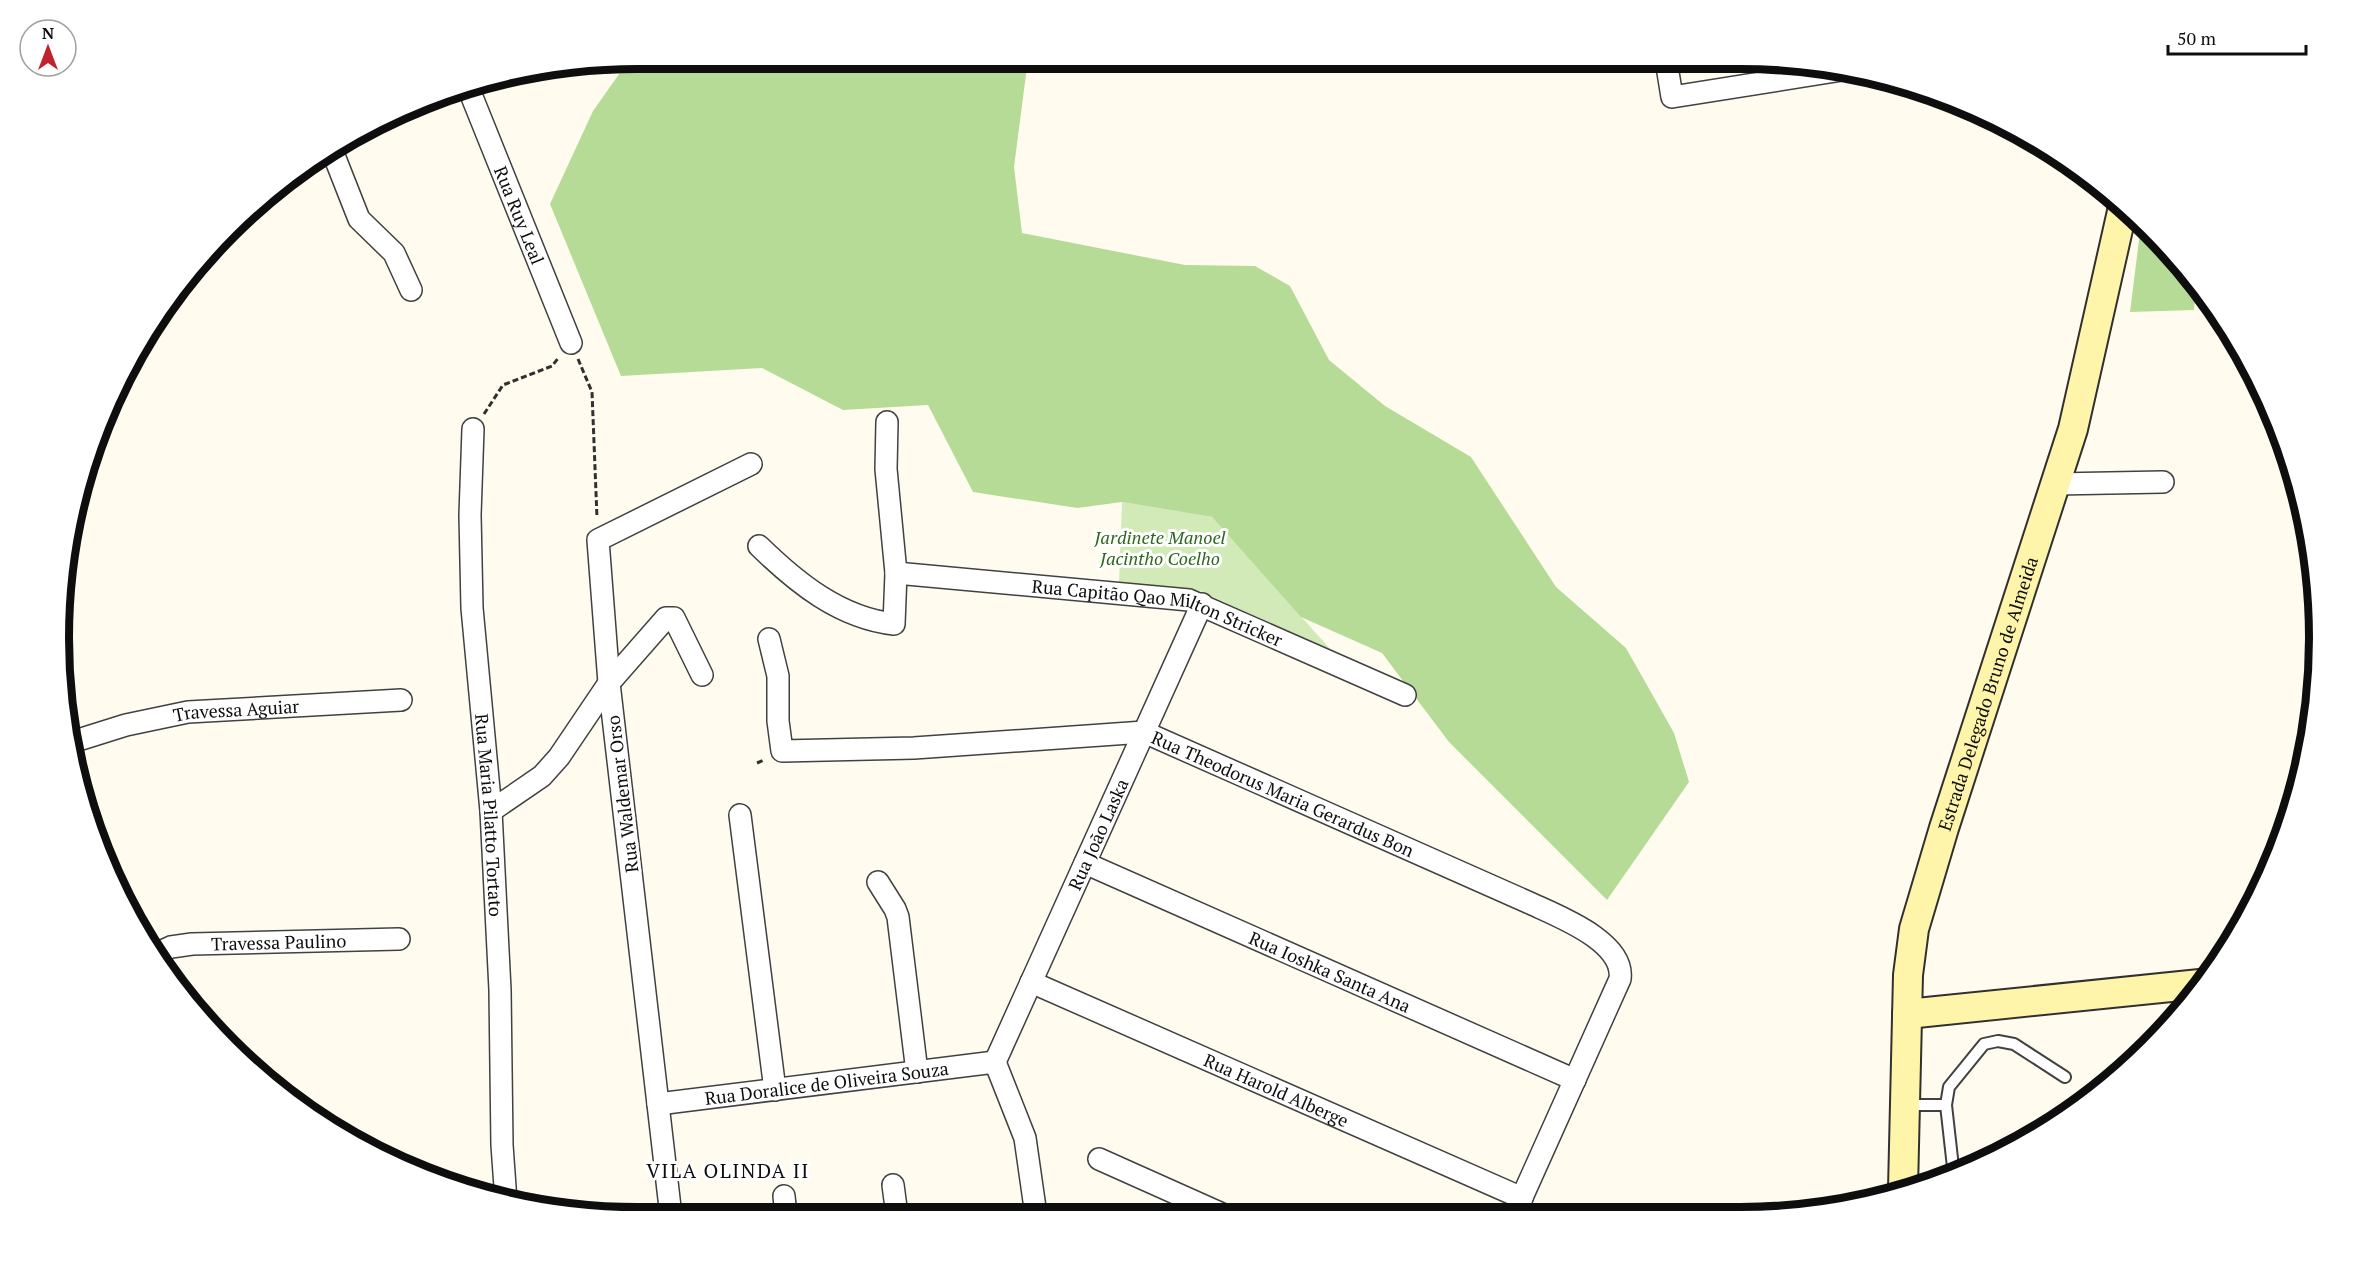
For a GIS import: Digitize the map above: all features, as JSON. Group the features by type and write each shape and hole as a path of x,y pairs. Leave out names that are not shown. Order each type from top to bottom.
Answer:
{"main road":[{"name":"Estrada Delegado Bruno de Almeida","path":"1903,1183 1910,954 1920,905 2073,429 2121,216"},
{"path":"1907,1014 2190,985"}],"street":[{"path":"1667,69 1672,97 1815,74"},
{"name":"Rua Ruy Leal","path":"471,94 571,343"},
{"path":"335,157 359,219 394,253 411,290"},
{"path":"759,546 780,566 824,599 846,612 864,620 894,624 896,573 886,469 887,422"},
{"name":"Rua Maria Pilatto Tortato","path":"473,429 470,515 472,609 491,811 500,990 502,1145 505,1191"},
{"path":"598,540 751,464"},
{"path":"2056,484 2163,482"},
{"name":"Rua Waldemar Orso","path":"598,540 609,683 670,1207"},
{"name":"Rua Capitão Qao Milton Stricker","path":"896,573 1179,599 1202,604 1405,695"},
{"name":"Rua João Laska","path":"995,1062 1202,604"},
{"path":"491,811 542,776 559,757 609,683 666,618 670,616 674,618 702,675"},
{"name":"Rua Theodorus Maria Gerardus Bon","path":"769,639 778,676 778,721 782,751 914,748 1144,732 1551,913 1600,941 1619,961 1621,969 1620,979 1575,1080"},
{"name":"Travessa Aguiar","path":"79,740 126,725 188,712 401,700"},
{"path":"740,815 775,1090"},
{"name":"Rua Ioshka Santa Ana","path":"1085,863 1575,1080"},
{"path":"878,882 898,917 916,1072"},
{"name":"Travessa Paulino","path":"163,951 192,944 399,939"},
{"name":"Rua Harold Alberge","path":"1031,982 1519,1206"},
{"path":"995,1062 1025,1138 1035,1207"},
{"name":"Rua Doralice de Oliveira Souza","path":"658,1104 995,1062"},
{"path":"1519,1206 1575,1080"},
{"path":"1099,1159 1206,1207"},
{"path":"893,1185 896,1207"}],"lane":[{"path":"1953,1166 1946,1106 1949,1087 1984,1044 1998,1041 2014,1044 2065,1077"},
{"path":"1906,1106 1946,1106"}],"path":[{"path":"571,343 592,392 598,540"},
{"path":"473,429 504,385 552,366"}],"green space":[{"path":"622,69 1027,69 1014,167 1022,233 1185,265 1255,266 1290,286 1329,360 1385,406 1471,457 1556,587 1626,648 1674,733 1689,782 1607,900 1449,742 1382,653 1301,617 1212,517 1122,502 1077,508 973,492 928,405 843,410 762,368 621,376 550,204 593,111"},
{"path":"2140,234 2168,263 2195,297 2194,310 2130,312"},
{"name":"Jardinete Manoel Jacintho Coelho","path":"1122,502 1212,517 1332,651 1200,591 1119,582"}],"district":[{"name":"VILA OLINDA II","path":"728,1170"}]}
